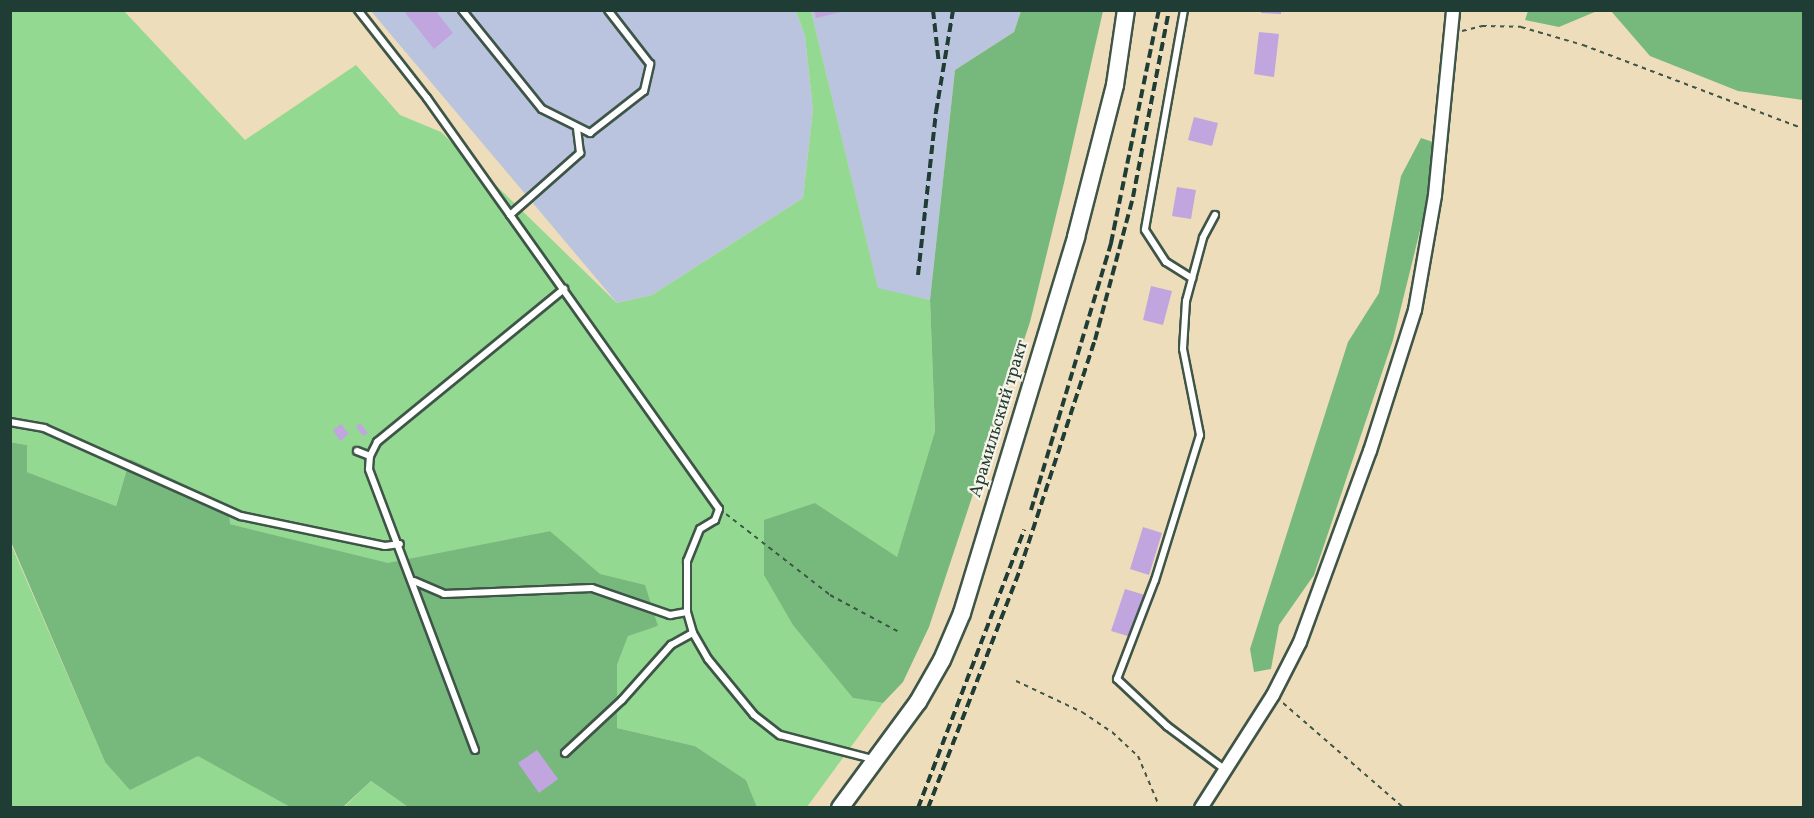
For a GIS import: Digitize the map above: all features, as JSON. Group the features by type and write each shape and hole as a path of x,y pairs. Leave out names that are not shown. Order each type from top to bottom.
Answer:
{"main road":[{"name":"Арамильский тракт","path":"840,807 918,702 942,660 962,613 1076,237 1115,86 1126,10"}],"street":[{"path":"1201,807 1274,695 1312,608 1370,451 1415,310 1435,195 1453,10"}],"lane":[{"path":"358,10 381,36 719,509 715,520 700,529 687,561 687,612 693,633 754,716 780,735 875,760"},
{"path":"462,10 542,109 590,133 644,91 650,64 608,10"},
{"path":"1184,10 1145,230 1166,262 1192,278"},
{"path":"510,215 580,153 577,127"},
{"path":"1215,215 1203,238 1186,301 1183,349 1200,435 1155,580 1117,679 1167,726 1224,769"},
{"path":"475,750 414,581 369,469 370,456 377,442 564,289"},
{"path":"10,422 44,428 241,516 385,546 400,544"},
{"path":"357,451 370,456"},
{"path":"414,581 444,594 592,588 670,615 687,612"},
{"path":"565,753 622,700 671,645 693,633"}],"path":[{"path":"1452,33 1482,26 1521,27 1583,45 1803,129"},
{"path":"719,509 830,595 899,632"},
{"path":"1016,681 1082,712 1112,732 1138,756 1160,807"},
{"path":"1274,695 1404,807"}],"shaded area":[{"path":"371,11 796,11 805,36 813,110 803,198 652,295 617,303"},
{"path":"811,11 1021,11 1014,32 955,70 930,300 878,289"}],"green space":[{"path":"1528,10 1597,11 1559,27 1525,20"},
{"path":"11,11 124,11 245,140 356,65 400,115 441,132 617,303 652,295 803,198 813,110 805,36 796,11 811,11 878,288 930,300 935,431 897,558 815,503 853,698 883,703 807,807 757,807 746,780 695,746 617,728 617,665 628,635 658,626 550,531 388,564 230,524 130,459 116,506 27,472 27,445 11,442"},
{"path":"1021,11 1103,11 1064,183 1030,322 929,627 903,682 883,703 853,698 793,625 764,575 764,520 815,503 897,557 935,431 930,300 955,70 1014,32"},
{"path":"1611,11 1803,11 1803,100 1738,91 1650,56"},
{"path":"1421,138 1433,142 1428,198 1393,340 1314,575 1279,625 1271,669 1254,672 1250,649 1348,342 1379,293 1401,176"},
{"path":"10,442 27,445 27,472 116,506 130,459 228,505 230,524 388,563 550,531 600,574 645,585 658,626 628,636 617,665 617,728 695,746 746,780 757,807 408,807 371,781 343,807 290,807 198,756 130,790 105,762 11,542"},
{"path":"10,542 105,762 198,755 290,807 11,807"},
{"path":"371,781 408,807 343,808"}],"building":[{"path":"403,10 435,10 453,33 434,49"},
{"path":"814,10 845,10 845,11 816,18"},
{"path":"1261,10 1281,10 1281,14 1261,13"},
{"path":"1259,32 1279,34 1274,77 1254,74"},
{"path":"1194,117 1218,123 1212,146 1188,140"},
{"path":"1177,187 1196,190 1191,219 1172,216"},
{"path":"1151,286 1172,291 1163,325 1143,320"},
{"path":"360,423 368,433 363,436 356,427"},
{"path":"341,424 349,434 340,441 333,430"},
{"path":"1143,527 1162,533 1149,575 1130,569"},
{"path":"1125,589 1145,595 1131,637 1111,631"},
{"path":"537,750 558,779 539,793 518,763"}],"railway":[{"path":"933,10 939,64"},
{"path":"918,275 936,112 953,10"},
{"path":"1031,510 1111,243 1159,10"},
{"path":"928,808 1020,569 1095,340 1133,197 1169,10"},
{"path":"918,808 1024,530"}]}
